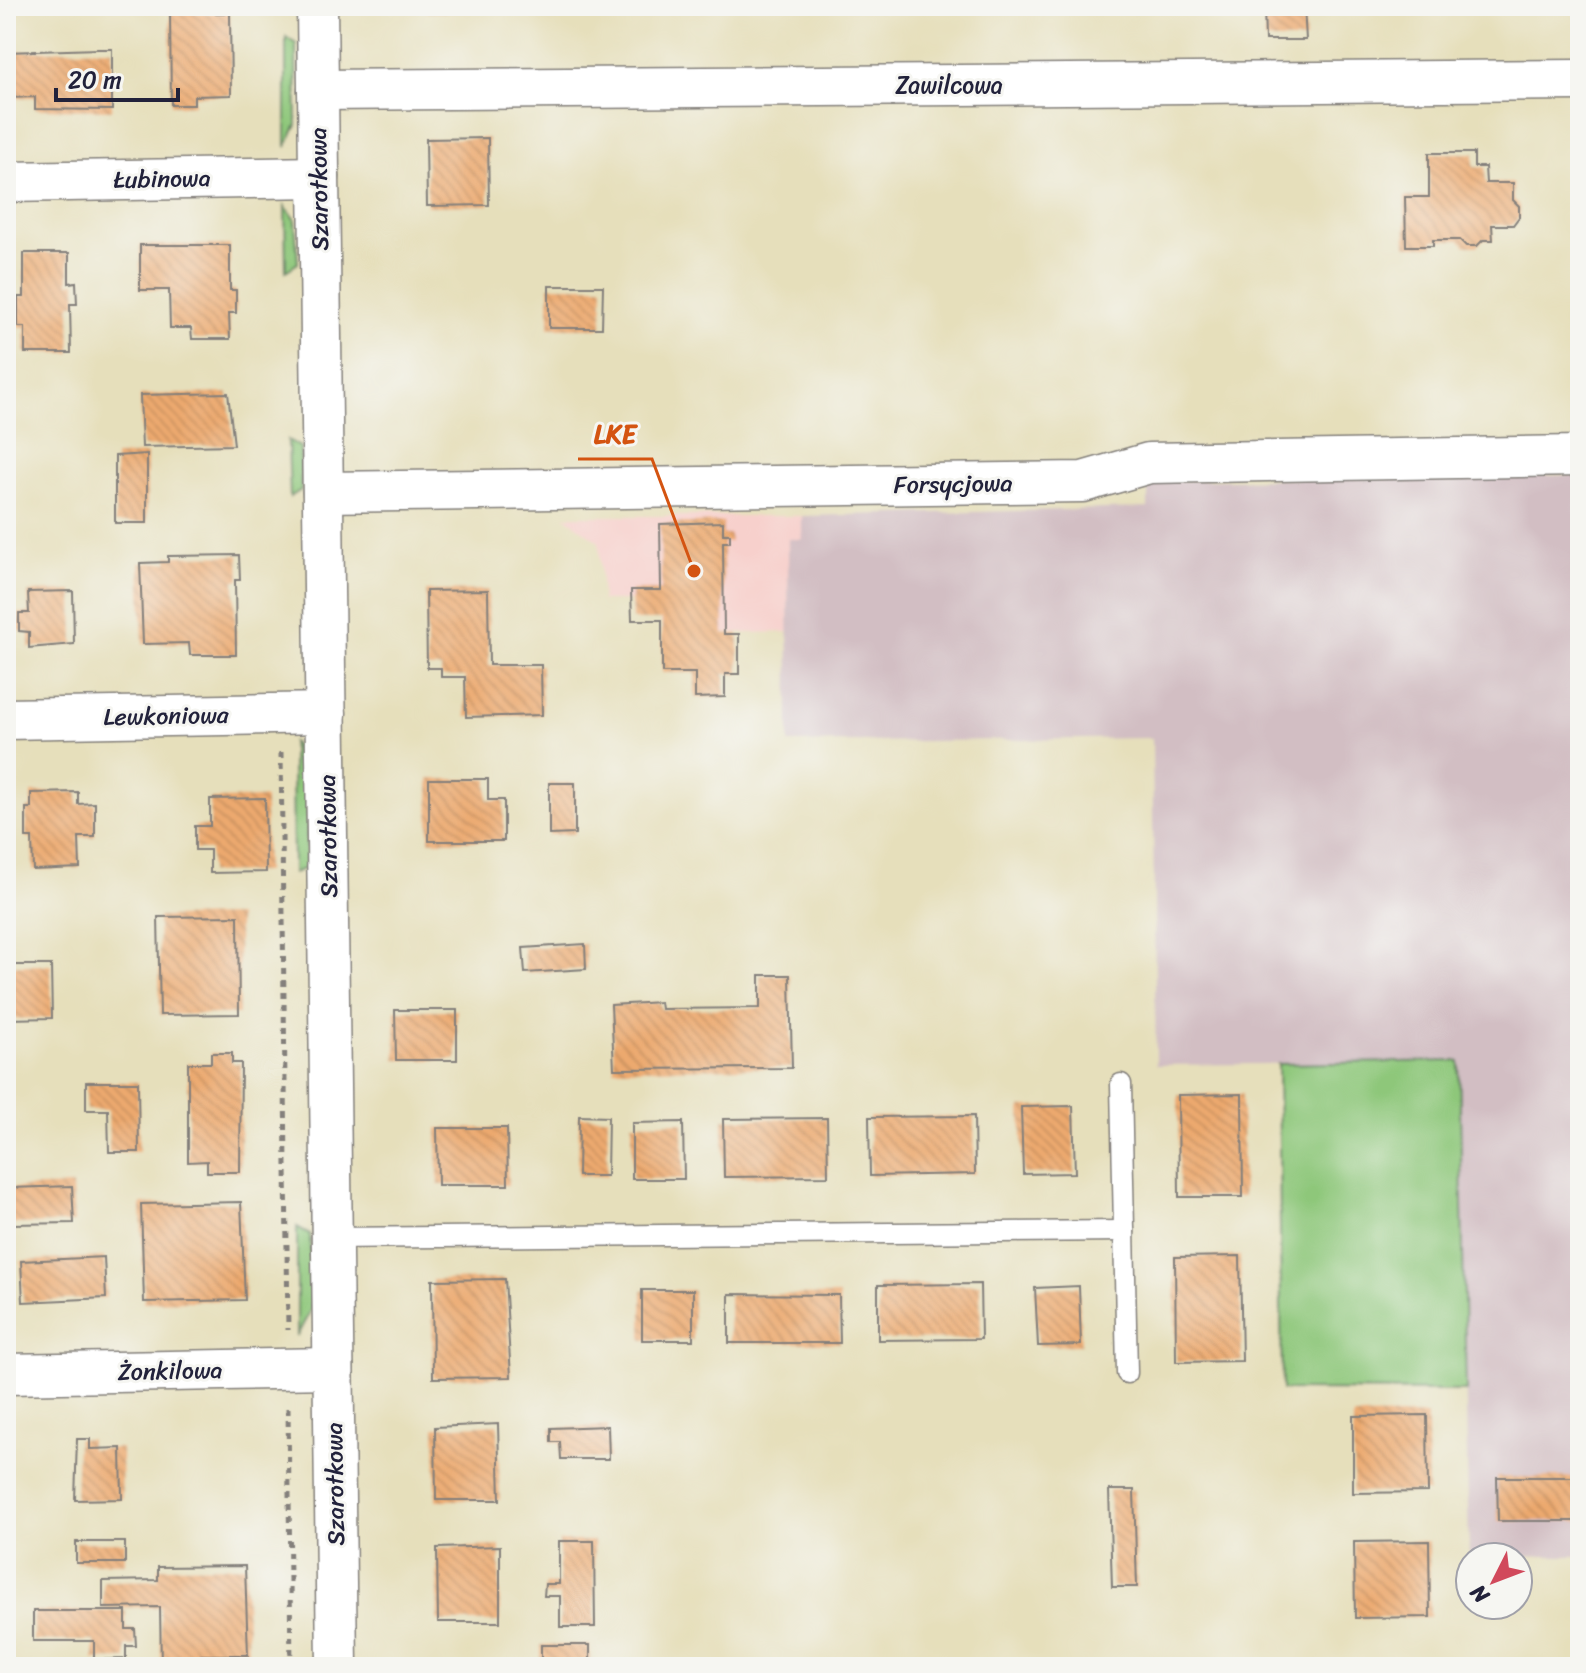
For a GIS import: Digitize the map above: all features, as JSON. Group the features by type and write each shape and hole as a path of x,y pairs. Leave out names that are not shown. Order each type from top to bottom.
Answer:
{"street":[{"name":"Szarotkowa","path":"317,6 337,1667"},
{"name":"Zawilcowa","path":"318,90 1580,80"},
{"name":"Łubinowa","path":"6,182 319,177"},
{"name":"Forsycjowa","path":"323,492 1083,482 1149,463 1580,456"},
{"name":"Lewkoniowa","path":"6,719 326,713"},
{"name":"Żonkilowa","path":"6,1374 333,1368"}],"lane":[{"path":"1121,1084 1127,1373"},
{"path":"332,1238 1124,1231"}],"path":[{"path":"280,714 291,1667"}],"shaded area":[{"path":"1580,475 1580,1556 1534,1556 1534,1541 1469,1541 1459,1062 1156,1065 1152,738 789,743 788,539 802,539 802,516 1148,508 1148,481"},
{"path":"564,516 802,516 802,539 788,539 789,632 662,635 661,620 632,620 631,601 602,601 599,542"}],"green space":[{"path":"286,37 296,44 297,125 286,147"},
{"path":"285,206 295,220 298,263 286,271"},
{"path":"288,440 300,447 301,490 290,497"},
{"path":"292,742 303,767 307,802 306,868 293,873"},
{"path":"1459,1061 1466,1391 1282,1390 1278,1064"},
{"path":"297,1227 310,1234 311,1309 297,1336"}],"building":[{"path":"426,6 514,6 514,11 426,12"},
{"path":"1175,6 1215,6 1215,13 1175,13"},
{"path":"1264,6 1304,6 1306,40 1265,40"},
{"path":"170,13 230,13 231,95 194,96 194,105 171,105"},
{"path":"112,49 112,110 35,109 35,97 7,98 6,52"},
{"path":"488,138 489,205 427,206 426,139"},
{"path":"1429,153 1474,153 1474,167 1485,167 1486,183 1513,183 1513,200 1519,206 1519,217 1513,225 1492,225 1493,240 1483,240 1477,246 1466,246 1460,240 1433,240 1433,246 1406,246 1405,197 1429,197"},
{"path":"140,245 230,245 230,290 236,290 236,313 229,313 230,339 192,339 191,328 170,328 169,290 140,290"},
{"path":"24,253 69,253 69,283 76,282 77,304 70,304 71,353 25,353 25,327 18,327 18,297 24,297"},
{"path":"549,286 603,286 602,328 549,328"},
{"path":"228,393 234,445 142,447 140,395"},
{"path":"147,454 147,523 115,523 115,456"},
{"path":"723,522 723,534 730,534 730,542 723,542 724,634 739,634 739,674 725,674 725,697 695,698 695,673 662,673 662,620 632,620 631,590 661,590 660,524"},
{"path":"239,555 240,580 235,580 236,655 190,655 189,643 143,644 140,563 168,562 168,556"},
{"path":"488,590 489,665 541,665 542,715 466,717 465,677 441,677 441,668 427,668 426,591"},
{"path":"73,591 74,644 29,648 29,632 19,631 19,613 29,613 28,592"},
{"path":"429,779 488,779 488,800 504,800 504,841 429,841"},
{"path":"549,783 575,783 575,834 549,835"},
{"path":"78,792 78,804 95,803 95,837 79,837 80,868 33,870 32,838 26,838 26,808 31,808 31,793"},
{"path":"265,798 266,872 210,873 210,850 195,850 195,826 210,826 210,799"},
{"path":"238,916 239,1014 160,1015 158,917"},
{"path":"585,944 586,969 525,973 523,948"},
{"path":"8,965 51,965 52,1018 9,1019"},
{"path":"760,975 790,975 792,1068 614,1069 611,1005 660,1002 661,1009 760,1008"},
{"path":"395,1010 457,1010 457,1060 396,1060"},
{"path":"211,1053 232,1053 232,1063 241,1063 240,1172 207,1172 207,1161 188,1162 188,1063 211,1063"},
{"path":"86,1082 138,1082 139,1152 109,1152 108,1110 86,1110"},
{"path":"1242,1094 1243,1197 1179,1197 1178,1095"},
{"path":"6,1105 9,1105 10,1142 6,1142"},
{"path":"1073,1106 1075,1173 1023,1174 1021,1107"},
{"path":"579,1116 608,1117 607,1176 578,1176"},
{"path":"974,1116 975,1174 870,1176 869,1117"},
{"path":"827,1118 828,1176 724,1177 723,1119"},
{"path":"683,1122 684,1179 632,1179 632,1123"},
{"path":"437,1128 507,1128 508,1185 438,1185"},
{"path":"72,1186 74,1223 11,1224 10,1188"},
{"path":"241,1202 245,1300 144,1302 141,1204"},
{"path":"1240,1256 1242,1361 1176,1362 1175,1257"},
{"path":"104,1257 106,1298 23,1302 21,1261"},
{"path":"505,1279 511,1377 433,1378 432,1280"},
{"path":"980,1284 981,1339 878,1340 878,1285"},
{"path":"1079,1286 1081,1345 1038,1346 1035,1288"},
{"path":"642,1290 693,1290 693,1340 642,1340"},
{"path":"729,1294 839,1295 840,1343 729,1343"},
{"path":"1427,1415 1428,1492 1353,1493 1353,1416"},
{"path":"498,1424 500,1500 436,1500 435,1427"},
{"path":"608,1426 609,1459 561,1459 560,1442 551,1442 551,1428"},
{"path":"77,1439 90,1439 90,1449 121,1448 122,1499 75,1500"},
{"path":"1497,1477 1580,1477 1580,1521 1498,1521"},
{"path":"1109,1490 1134,1490 1137,1587 1112,1587"},
{"path":"559,1541 594,1541 595,1627 560,1627 560,1596 544,1596 545,1584 559,1584"},
{"path":"1429,1541 1430,1617 1355,1618 1354,1542"},
{"path":"76,1542 125,1542 125,1563 76,1563"},
{"path":"500,1546 500,1622 438,1622 437,1548"},
{"path":"245,1566 248,1655 201,1655 201,1667 161,1667 160,1607 103,1608 103,1581 158,1580 158,1567"},
{"path":"33,1611 126,1611 126,1629 135,1629 136,1646 126,1646 126,1659 94,1660 94,1641 33,1641"},
{"path":"541,1645 590,1645 590,1667 541,1667"},
{"path":"761,1664 796,1664 796,1667 761,1667"}],"place":[{"name":"LKE","path":"694,571"}]}
